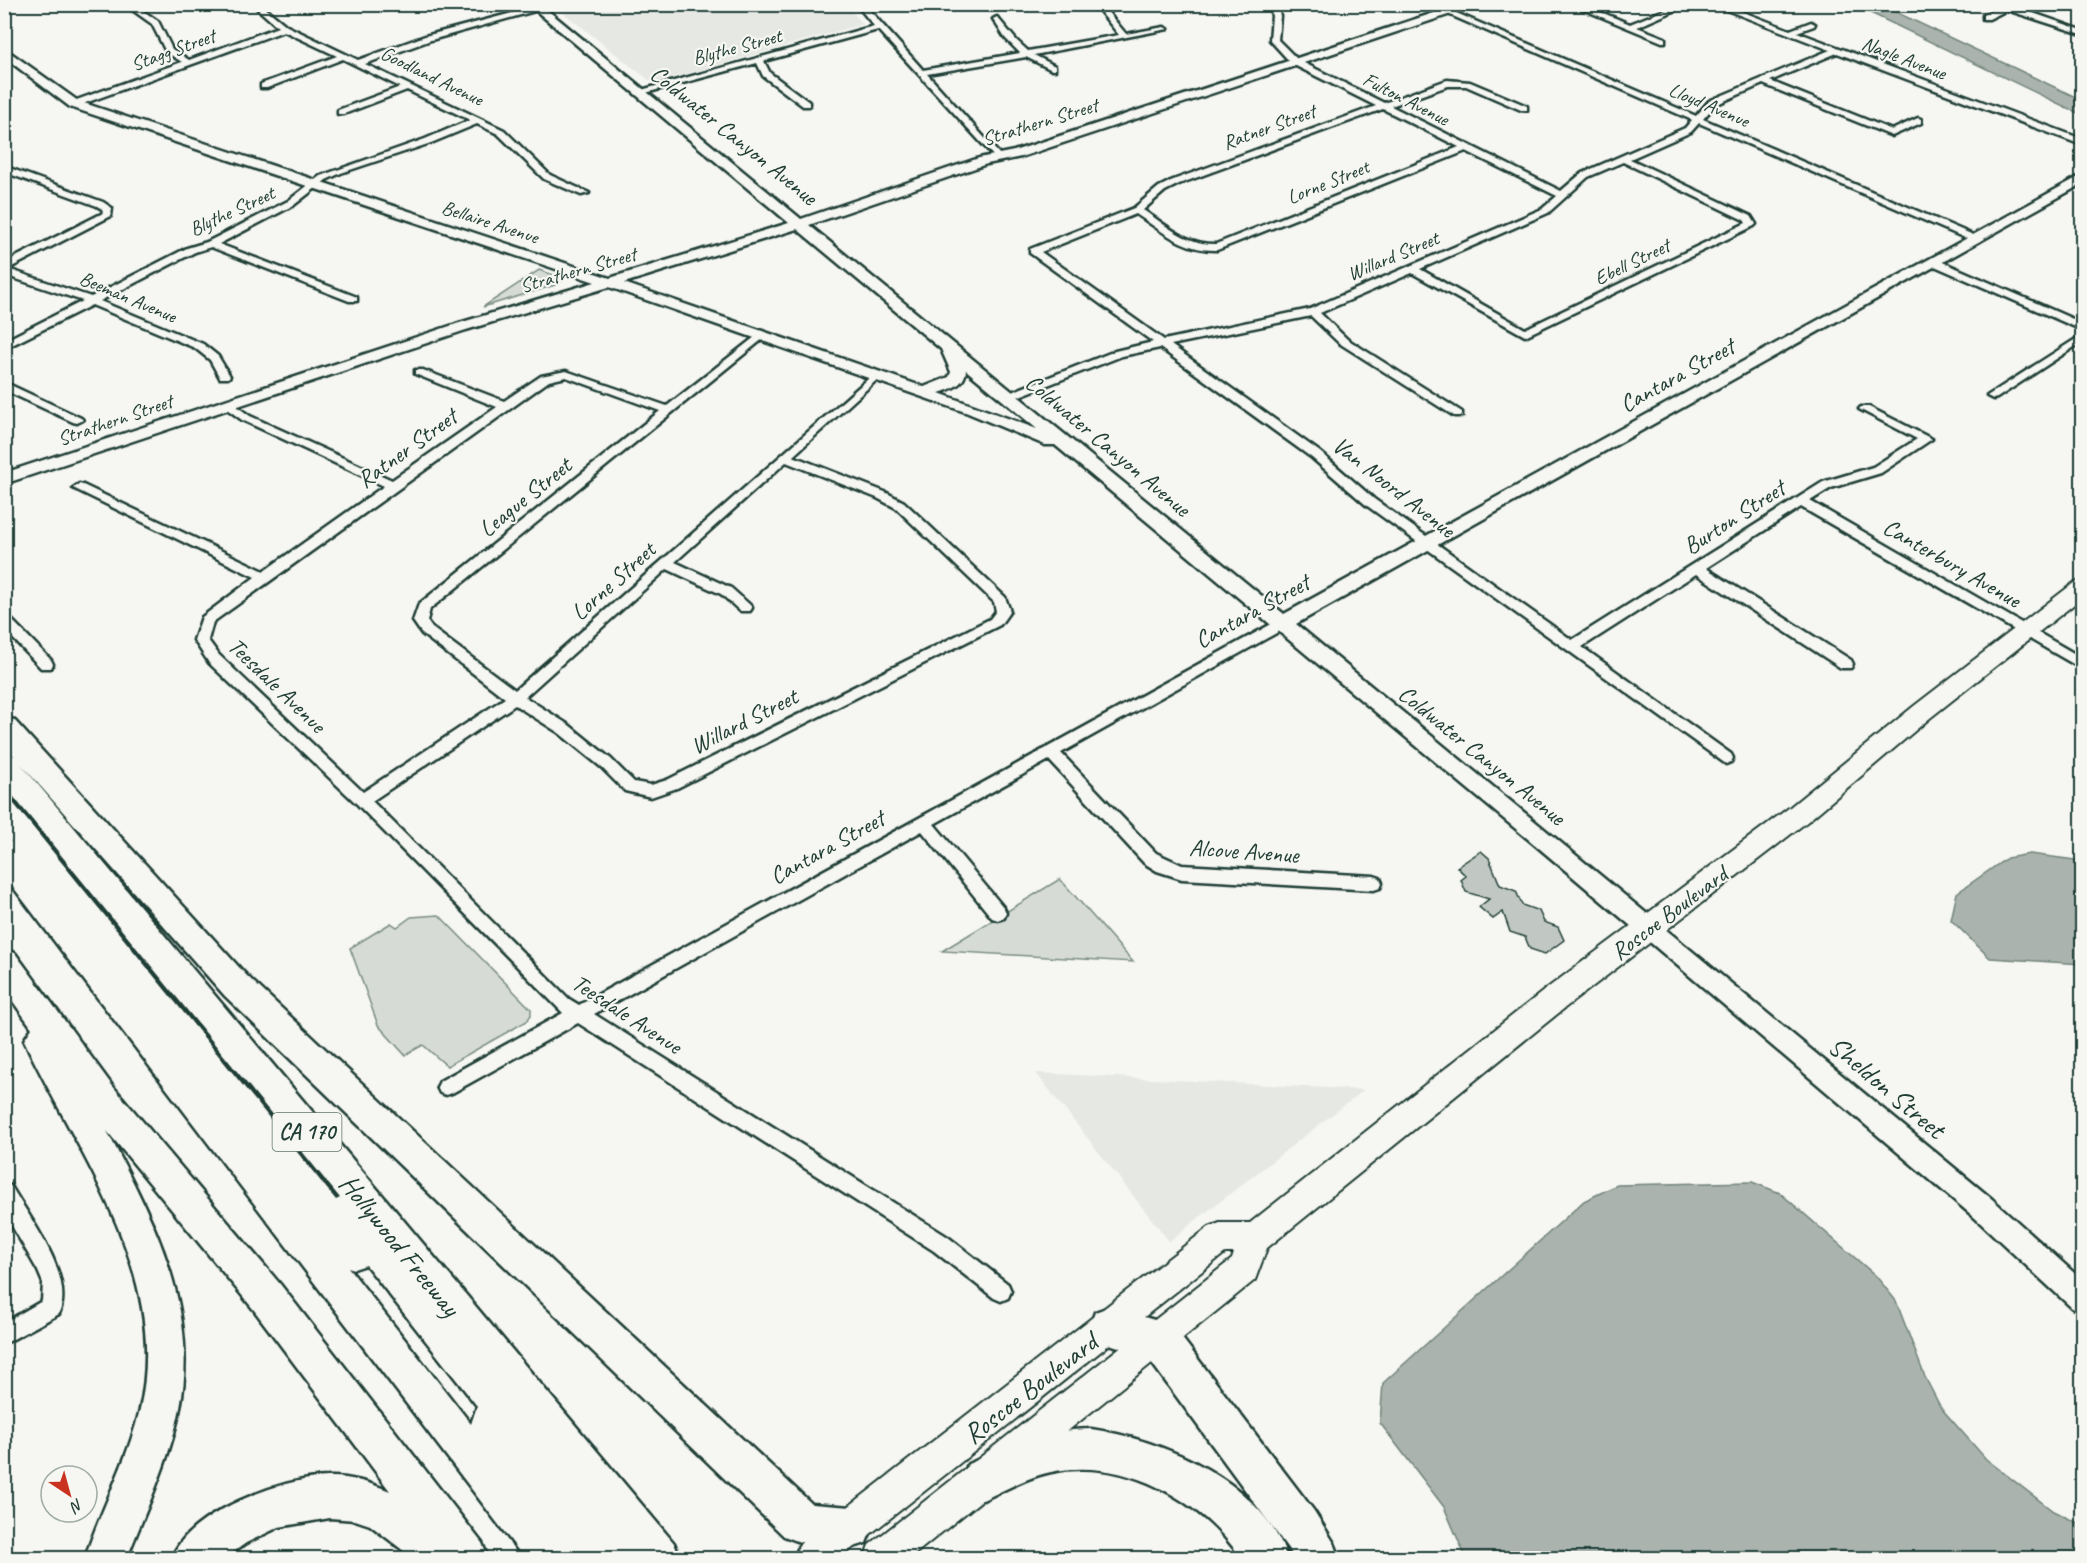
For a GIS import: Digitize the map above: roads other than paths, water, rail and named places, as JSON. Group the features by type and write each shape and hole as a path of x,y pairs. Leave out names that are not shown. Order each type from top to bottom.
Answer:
{"highway":[{"path":"4,727 236,986 799,1521 817,1527 851,1528"},
{"name":"Hollywood Freeway","path":"4,764 659,1558"},
{"path":"4,788 624,1558"},
{"path":"4,812 599,1558"},
{"name":"CA 170","path":"4,852 550,1558"},
{"path":"4,963 99,1095 267,1297 467,1558"},
{"path":"4,969 126,1202 156,1276 164,1316 166,1358 160,1408 142,1467 106,1558"},
{"path":"1109,1326 1158,1339 1292,1517 1319,1558"},
{"path":"983,1479 1059,1450 1108,1451 1158,1465 1198,1487 1232,1515 1266,1558"},
{"path":"193,1558 212,1540 256,1515 299,1500 339,1498 377,1506 409,1526 443,1558"}],"main road":[{"name":"Roscoe Boulevard","path":"882,1558 1244,1269 1255,1238 1648,928 1799,814 1922,712 2082,587"},
{"name":"Roscoe Boulevard","path":"812,1558 1220,1238 1255,1238"}],"street":[{"path":"127,4 154,22 169,50 187,62"},
{"name":"Goodland Avenue","path":"255,4 284,28 501,132 547,177 584,193"},
{"path":"359,63 429,38 536,7 557,4"},
{"path":"859,4 998,158"},
{"path":"1097,4 1123,35"},
{"path":"1273,4 1276,16 1274,40 1291,59"},
{"name":"Strathern Street","path":"1291,59 1472,4"},
{"path":"1573,4 1662,40"},
{"path":"1630,27 1687,4"},
{"name":"Nagle Avenue","path":"1714,4 2082,142"},
{"path":"1998,4 2082,32"},
{"name":"Strathern Street","path":"4,479 492,317 799,225 1164,105 1431,6"},
{"name":"Lloyd Avenue","path":"1431,6 1696,119 1822,176 1975,239"},
{"name":"Coldwater Canyon Avenue","path":"536,7 1648,928"},
{"path":"1986,17 2007,8"},
{"path":"998,19 1007,38 1024,53 1052,68"},
{"path":"1788,33 1811,24"},
{"name":"Blythe Street","path":"638,92 879,27"},
{"name":"Stagg Street","path":"74,104 284,28"},
{"path":"921,73 1164,29"},
{"name":"Willard Street","path":"876,375 891,376 981,404 1008,397 1102,358 1313,312 1414,270 1545,211 1586,175 1688,130 1712,103 1837,50"},
{"name":"Bellaire Avenue","path":"5,53 74,104 312,186 608,282 974,410 1071,449"},
{"path":"264,86 345,56"},
{"path":"759,59 766,74 806,104"},
{"name":"Fulton Avenue","path":"1291,59 1382,107 1562,195"},
{"name":"Ratner Street","path":"1034,251 1137,210 1162,189 1176,182 1456,82 1467,84 1524,108"},
{"path":"1764,82 1892,133 1918,122"},
{"path":"341,112 407,87"},
{"name":"Blythe Street","path":"4,346 191,250 211,244 291,203 312,186 345,168 418,144 478,120"},
{"name":"Lorne Street","path":"1137,210 1191,245 1205,249 1217,247 1465,148"},
{"name":"Ebell Street","path":"1414,270 1526,333 1751,221 1622,158"},
{"path":"4,169 100,204 107,208 108,214 4,267"},
{"name":"Cantara Street","path":"446,1087 2082,179"},
{"path":"211,244 353,299"},
{"name":"Van Noord Avenue","path":"1034,251 1035,255 1317,455 1370,502 1726,758"},
{"path":"1934,261 2082,327"},
{"name":"Beeman Avenue","path":"4,272 92,301 199,346 214,358 224,376"},
{"path":"1313,312 1343,341 1458,414"},
{"name":"League Street","path":"515,698 427,631 420,621 424,607 760,336"},
{"path":"1993,396 2082,338"},
{"path":"930,390 953,383 959,372 942,342"},
{"path":"419,372 503,405"},
{"name":"Ratner Street","path":"201,640 207,620 216,611 544,378 566,374 668,410"},
{"name":"Lorne Street","path":"362,800 515,698 876,375"},
{"path":"4,385 77,420"},
{"path":"974,410 994,406 1008,397"},
{"path":"227,405 246,418 392,485"},
{"name":"Burton Street","path":"1572,647 1827,485 1877,470 1926,439 1865,409"},
{"name":"Willard Street","path":"515,698 564,729 606,763 630,787 651,791 672,784 995,622 1003,611 1000,600 900,506 881,495 785,457"},
{"path":"79,488 264,576"},
{"name":"Canterbury Avenue","path":"1800,501 2082,664"},
{"path":"667,564 726,591 745,608"},
{"path":"1696,568 1846,664"},
{"path":"4,620 46,664"},
{"name":"Teesdale Avenue","path":"201,640 214,658 362,800 563,1004 941,1244 1001,1291"},
{"name":"Alcove Avenue","path":"1051,752 1150,858 1163,866 1182,872 1374,883"},
{"path":"924,823 998,913"},
{"name":"Sheldon Street","path":"1648,928 1983,1208 2082,1298"},
{"path":"4,1193 45,1264 53,1283 52,1307 4,1334"}]}
